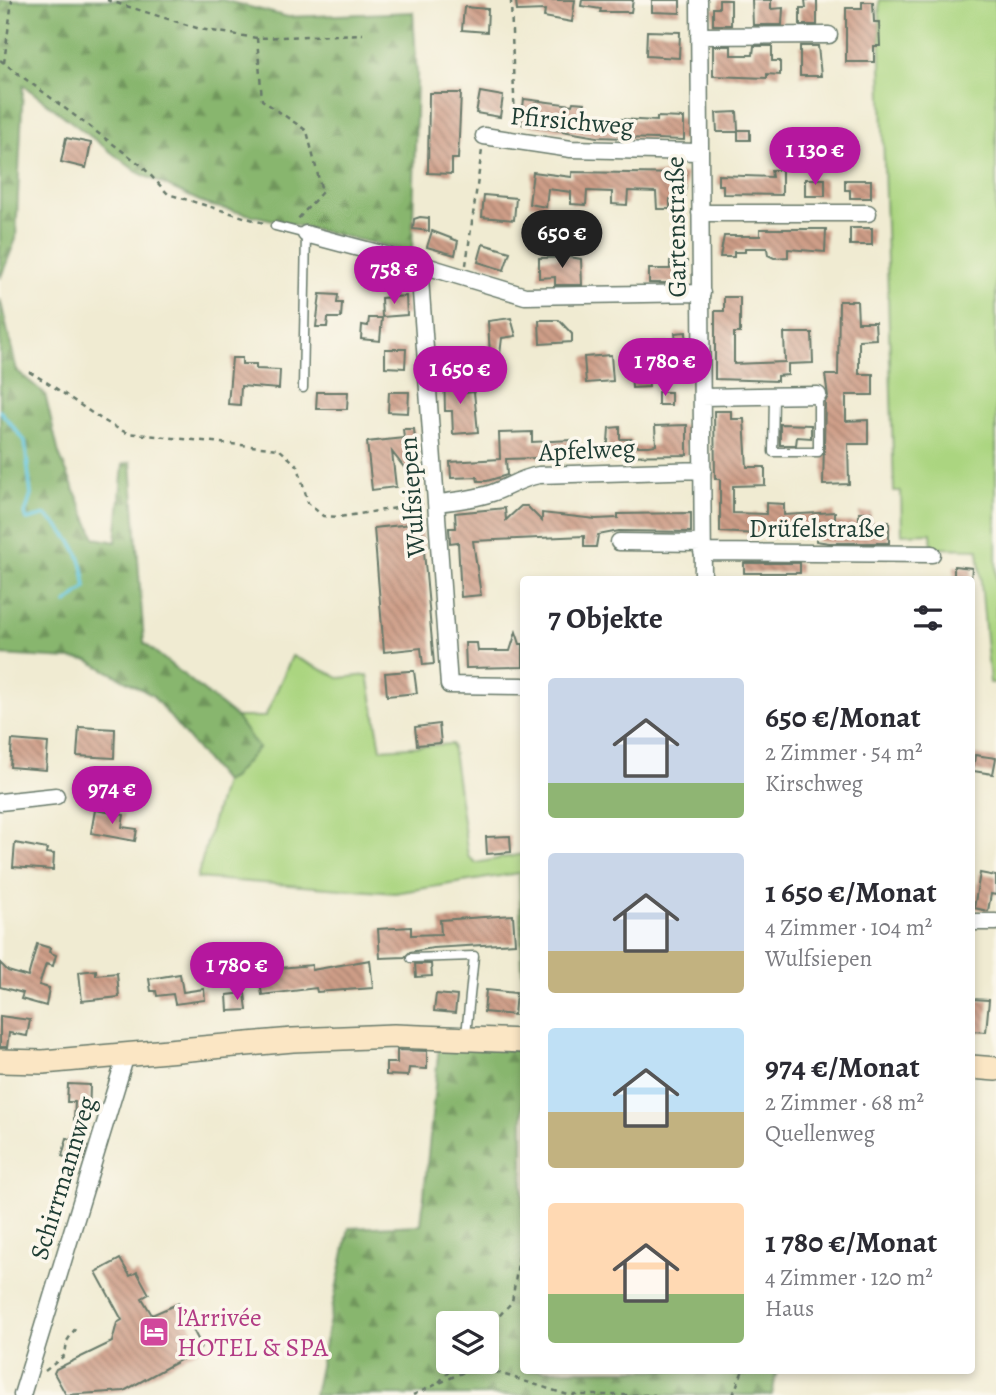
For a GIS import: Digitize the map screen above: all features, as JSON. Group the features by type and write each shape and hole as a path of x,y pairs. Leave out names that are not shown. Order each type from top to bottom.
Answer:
{"main road":[{"path":"0,1061 43,1062 293,1040 394,1036 520,1041"},
{"path":"975,1067 996,1069"}],"street":[{"name":"Gartenstraße","path":"699,0 703,576"},
{"path":"699,36 829,35"},
{"name":"Pfirsichweg","path":"484,136 571,149 698,152"},
{"path":"701,213 868,213"},
{"path":"306,234 525,296 702,293"},
{"name":"Wulfsiepen","path":"419,264 449,685 520,685"},
{"path":"702,397 818,395"},
{"name":"Apfelweg","path":"437,503 476,498 496,492 520,478 539,475 702,470"},
{"name":"Drüfelstraße","path":"619,542 932,554"},
{"path":"0,802 56,796"},
{"path":"975,922 996,922"},
{"name":"Schirrmannweg","path":"22,1395 126,1055"}],"lane":[{"path":"275,226 306,234 303,388"},
{"path":"774,396 773,452 818,452 818,395"},
{"path":"411,958 474,956 466,1038"}],"path":[{"path":"4,63 12,0"},
{"path":"107,0 200,29 257,38 363,34"},
{"path":"512,0 516,142"},
{"path":"257,38 262,100 307,131 322,192 288,230"},
{"path":"0,60 141,165 168,194 275,226"},
{"path":"464,277 484,136"},
{"path":"29,372 56,386 107,424 127,433 279,449 298,466 309,503 323,516 339,517 437,503"},
{"path":"499,1316 512,1302 520,1250"},
{"path":"40,1375 65,1355 67,1341 75,1329"},
{"path":"413,1395 477,1366 568,1395 655,1395"},
{"path":"438,1384 447,1374"},
{"path":"733,1395 741,1374"}],"green space":[{"path":"0,0 223,0 288,17 413,12 417,76 412,252 208,205 137,172 23,85 16,239 0,279"},
{"path":"879,0 996,0 996,683 990,683 978,549 932,548 931,533 902,534 901,491 894,491"},
{"path":"0,299 17,371 45,394 59,454 95,538 116,542 123,464 131,462 144,643 236,717 258,748 232,778 224,782 152,695 88,660 0,655"},
{"path":"292,656 340,678 368,675 381,749 452,744 468,856 476,863 520,855 520,903 519,873 395,893 197,878 224,782 232,778 258,748 236,717 265,717"},
{"path":"439,1046 520,1050 520,1374 776,1374 772,1395 314,1395 349,1228 421,1225"}],"building":[{"path":"516,0 575,0 572,22 544,17 545,10 517,11"},
{"path":"582,0 633,0 631,12 600,12 601,9 581,6"},
{"path":"652,0 680,0 680,13 652,12"},
{"path":"719,0 731,0 731,25 713,25 713,8 719,8"},
{"path":"752,0 771,0 771,9 783,8 782,25 753,25"},
{"path":"805,0 817,0 817,25 800,25 800,8 806,8"},
{"path":"862,2 873,2 874,22 879,22 880,46 874,46 874,62 846,62 846,8 862,8"},
{"path":"464,7 488,9 487,32 462,30"},
{"path":"647,31 680,32 679,58 646,56"},
{"path":"713,46 731,46 731,55 753,55 754,46 772,46 772,61 780,61 780,75 767,74 767,78 713,76"},
{"path":"800,46 818,46 821,76 800,76"},
{"path":"480,92 503,96 500,117 476,113"},
{"path":"429,93 461,93 458,159 452,159 452,174 428,173"},
{"path":"524,99 572,105 573,102 585,103 584,115 600,118 657,121 657,117 684,118 684,140 597,137 521,124"},
{"path":"737,112 738,130 750,130 750,140 738,140 738,132 717,132 716,113"},
{"path":"66,138 91,143 86,168 61,162"},
{"path":"771,170 782,170 782,195 723,194 723,185 718,185 718,175 772,177"},
{"path":"533,172 572,177 572,172 686,174 685,200 670,199 670,209 657,209 656,192 628,191 627,205 612,204 612,192 587,191 586,205 571,204 571,192 548,189 546,207 529,204"},
{"path":"805,179 825,179 825,196 805,196"},
{"path":"845,180 871,180 871,198 850,198 850,190 845,190"},
{"path":"484,195 516,198 514,220 482,217"},
{"path":"429,218 429,231 413,229 414,219"},
{"path":"850,228 872,228 872,245 850,245"},
{"path":"760,229 826,229 825,252 788,249 788,257 774,258 768,255 767,248 745,248 745,252 734,252 734,257 720,257 724,236 760,236"},
{"path":"432,231 458,241 455,255 427,247"},
{"path":"483,244 510,252 504,270 478,262"},
{"path":"539,258 581,259 582,285 555,285 555,277 539,278"},
{"path":"670,261 687,261 687,283 649,283 649,269 670,269"},
{"path":"320,294 338,295 337,303 342,303 341,318 328,318 327,327 316,327"},
{"path":"406,296 407,315 382,317 381,298"},
{"path":"724,297 740,297 740,333 734,333 734,364 785,362 784,333 812,333 813,363 788,364 788,375 777,376 777,381 715,379 715,311 724,311"},
{"path":"839,301 857,301 858,322 875,322 876,339 859,340 859,374 873,374 873,395 846,395 846,421 868,420 868,444 848,444 849,484 823,485 825,402 828,396 825,375 838,375"},
{"path":"369,318 382,318 380,341 361,339 362,325 368,326"},
{"path":"511,318 516,336 502,338 500,354 490,355 488,321"},
{"path":"539,320 559,320 572,334 572,342 540,344"},
{"path":"686,332 687,359 655,361 654,343 676,342 675,333"},
{"path":"385,349 406,349 405,368 385,367"},
{"path":"611,355 613,381 586,383 584,357"},
{"path":"232,358 242,358 242,364 256,364 256,369 280,370 279,389 241,386 240,405 228,404"},
{"path":"444,369 454,369 456,394 474,392 478,432 453,434 452,411 445,411"},
{"path":"648,372 649,387 632,388 631,373"},
{"path":"317,392 348,392 347,409 316,409"},
{"path":"389,392 409,392 408,413 388,412"},
{"path":"658,392 671,392 671,405 658,405"},
{"path":"714,411 731,411 731,419 744,419 747,467 765,467 765,485 733,486 733,513 766,514 766,503 784,504 784,515 835,512 835,522 859,522 859,512 871,512 871,522 889,522 889,543 829,543 816,541 816,537 720,532 720,479 715,479"},
{"path":"780,424 811,425 811,438 797,437 796,445 780,445"},
{"path":"687,425 687,455 607,456 609,428 620,427 620,439 632,439 632,446 649,446 656,445 655,426"},
{"path":"403,429 414,429 418,470 407,471 392,452 396,487 372,490 367,442 404,438"},
{"path":"532,432 532,442 572,440 573,457 506,459 507,475 487,481 478,481 477,477 451,478 450,462 500,459 499,433"},
{"path":"521,506 527,506 542,521 542,513 596,519 618,518 618,514 691,513 691,532 619,531 598,535 596,547 584,547 584,536 473,541 481,595 461,597 458,542 450,543 449,528 456,528 455,513 505,508 506,520"},
{"path":"421,518 434,664 423,665 421,648 384,652 374,528 411,524 411,519"},
{"path":"744,563 800,563 800,573 744,573"},
{"path":"954,566 972,568 971,576 954,576"},
{"path":"516,632 520,644 520,667 466,668 465,643 477,643 478,651 510,651"},
{"path":"414,671 417,693 387,696 385,673"},
{"path":"439,724 441,743 417,745 415,727"},
{"path":"79,727 115,729 114,758 77,756"},
{"path":"12,740 48,743 46,770 10,767"},
{"path":"975,755 996,758 993,774 975,771"},
{"path":"95,810 124,815 122,827 137,829 135,841 91,833"},
{"path":"510,836 511,852 487,854 486,837"},
{"path":"15,843 47,849 46,853 54,854 53,870 13,867"},
{"path":"980,873 996,876 996,895 991,894 988,911 975,908"},
{"path":"513,915 515,943 433,948 410,952 405,957 380,958 378,929 411,927 411,935 441,934 440,920"},
{"path":"37,944 50,948 49,952 56,955 53,966 46,964 39,985 49,988 46,1006 21,999 23,993 0,987 0,963 8,971 28,977"},
{"path":"370,960 373,988 317,992 316,988 262,995 258,970 312,965 312,970"},
{"path":"415,964 431,964 432,976 416,977"},
{"path":"96,970 96,975 117,973 119,997 82,1001 79,972"},
{"path":"180,974 183,992 204,989 205,1000 175,1004 173,994 157,996 156,991 151,991 149,979"},
{"path":"486,990 516,993 514,1015 484,1012"},
{"path":"245,993 247,1010 228,1011 227,995"},
{"path":"436,994 457,996 455,1013 434,1011"},
{"path":"975,999 989,1000 986,1032 975,1031"},
{"path":"0,1016 30,1020 27,1036 9,1033 7,1047 0,1047"},
{"path":"397,1050 427,1051 427,1069 409,1068 408,1076 386,1075 386,1063 397,1063"},
{"path":"68,1084 90,1085 89,1120 74,1120 75,1102 67,1102"},
{"path":"67,1138 80,1142 74,1160 62,1156"},
{"name":"l’Arrivée HOTEL & SPA","path":"120,1259 130,1276 137,1272 149,1294 142,1298 152,1315 179,1303 201,1345 200,1349 124,1391 66,1395 54,1373 56,1369 112,1342 117,1323 122,1320 96,1272"}],"waterway":[{"name":"Wulfsiepen","path":"0,411 25,441 31,495 25,514 27,520 46,515 69,539 82,564 86,587 67,603"}],"place":[{"name":"l’Arrivée HOTEL & SPA","path":"154,1332"}]}
